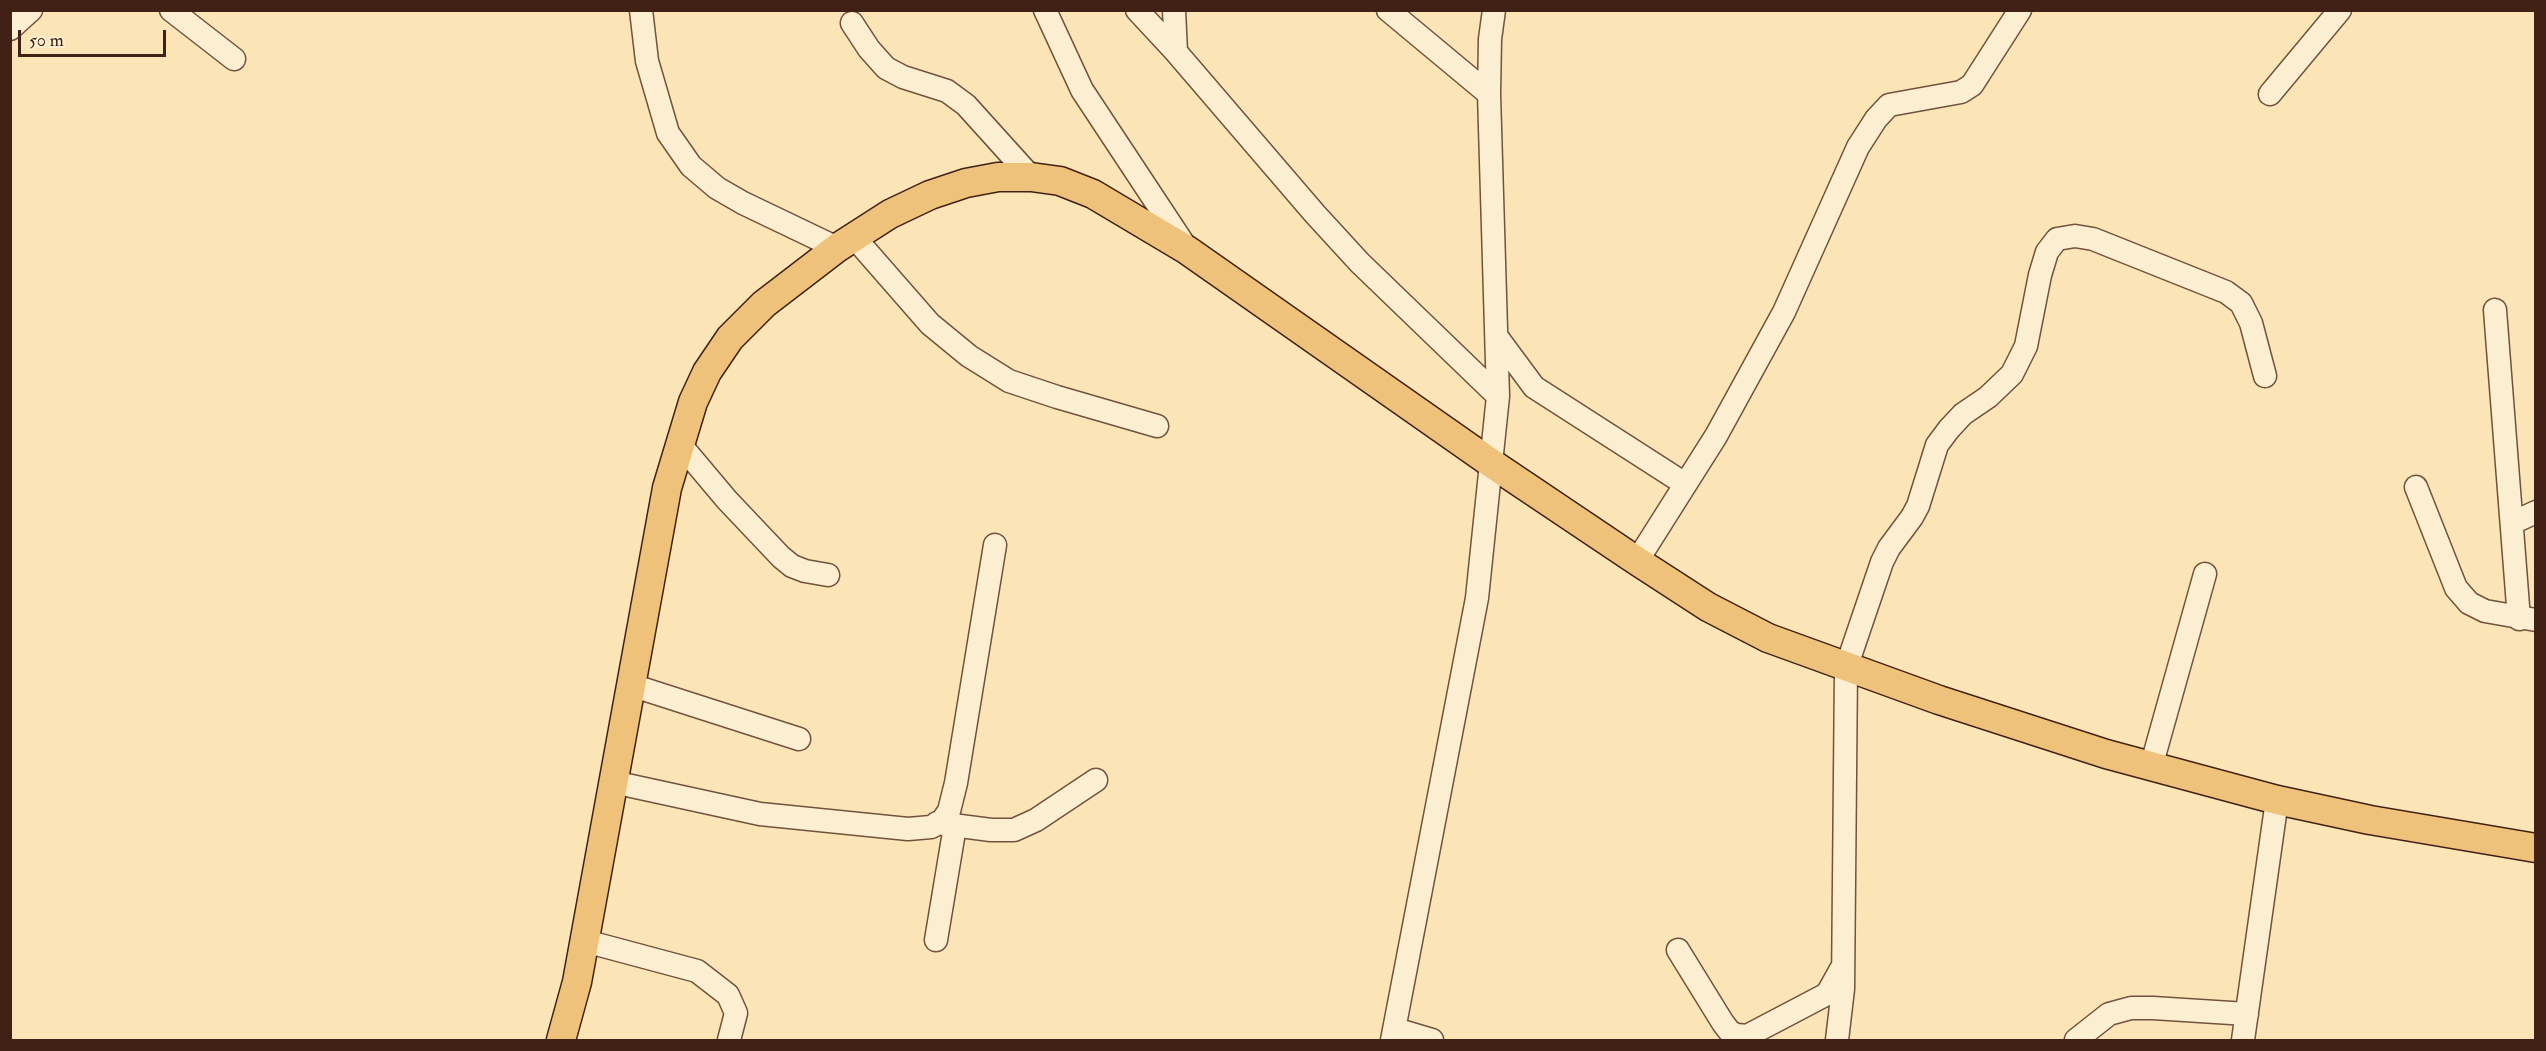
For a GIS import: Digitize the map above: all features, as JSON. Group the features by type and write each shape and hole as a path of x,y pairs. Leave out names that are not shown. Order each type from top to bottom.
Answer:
{"main road":[{"path":"561,1041 585,941 667,488 693,402 707,372 730,338 764,304 845,242 890,214 930,195 966,183 998,177 1031,177 1060,181 1093,194 1187,250 1491,463 1637,561 1708,607 1768,638 1846,668 1972,711 2151,767 2277,800 2381,822 2535,848"}],"street":[{"path":"10,28 31,10"},
{"path":"171,10 234,59"},
{"path":"641,10 647,61 668,133 692,166 717,188 743,202 845,242 930,324 969,356 1009,381 1157,426"},
{"path":"1045,10 1082,90 1187,250"},
{"path":"1137,10 1176,51 1315,214 1360,263 1498,396"},
{"path":"1174,10 1176,51"},
{"path":"1388,10 1490,94"},
{"path":"1432,1041 1393,1035 1477,598 1498,396 1490,94 1490,39 1494,10"},
{"path":"1637,561 1716,436 1784,312 1858,147 1876,119 1890,105 1961,92 1972,85 2020,10"},
{"path":"2270,94 2340,10"},
{"path":"852,22 869,49 886,68 947,91 966,105 1031,177"},
{"path":"1837,1041 1843,965 1846,668 1882,562 1918,506 1937,445 1963,414 1988,397 2012,374 2026,346 2040,275 2047,252 2057,239 2075,236 2093,239 2226,292 2241,303 2251,323 2265,376"},
{"path":"2416,487 2456,588 2469,603 2485,611 2527,619 2512,523 2495,310"},
{"path":"1497,337 1534,387 1685,484"},
{"path":"679,443 727,500 781,557 792,566 805,571 828,575"},
{"path":"2512,523 2535,512"},
{"path":"936,940 946,824 956,783 995,545"},
{"path":"2151,767 2205,574"},
{"path":"631,685 799,739"},
{"path":"613,782 760,814 908,829 946,824 991,830 1014,830 1036,820 1096,780"},
{"path":"2243,1041 2277,800"},
{"path":"585,941 697,971 728,995 736,1013 729,1041"},
{"path":"1678,950 1730,1032 1747,1036 1827,994 1843,965"},
{"path":"2076,1041 2109,1014 2131,1008 2247,1014"}]}
